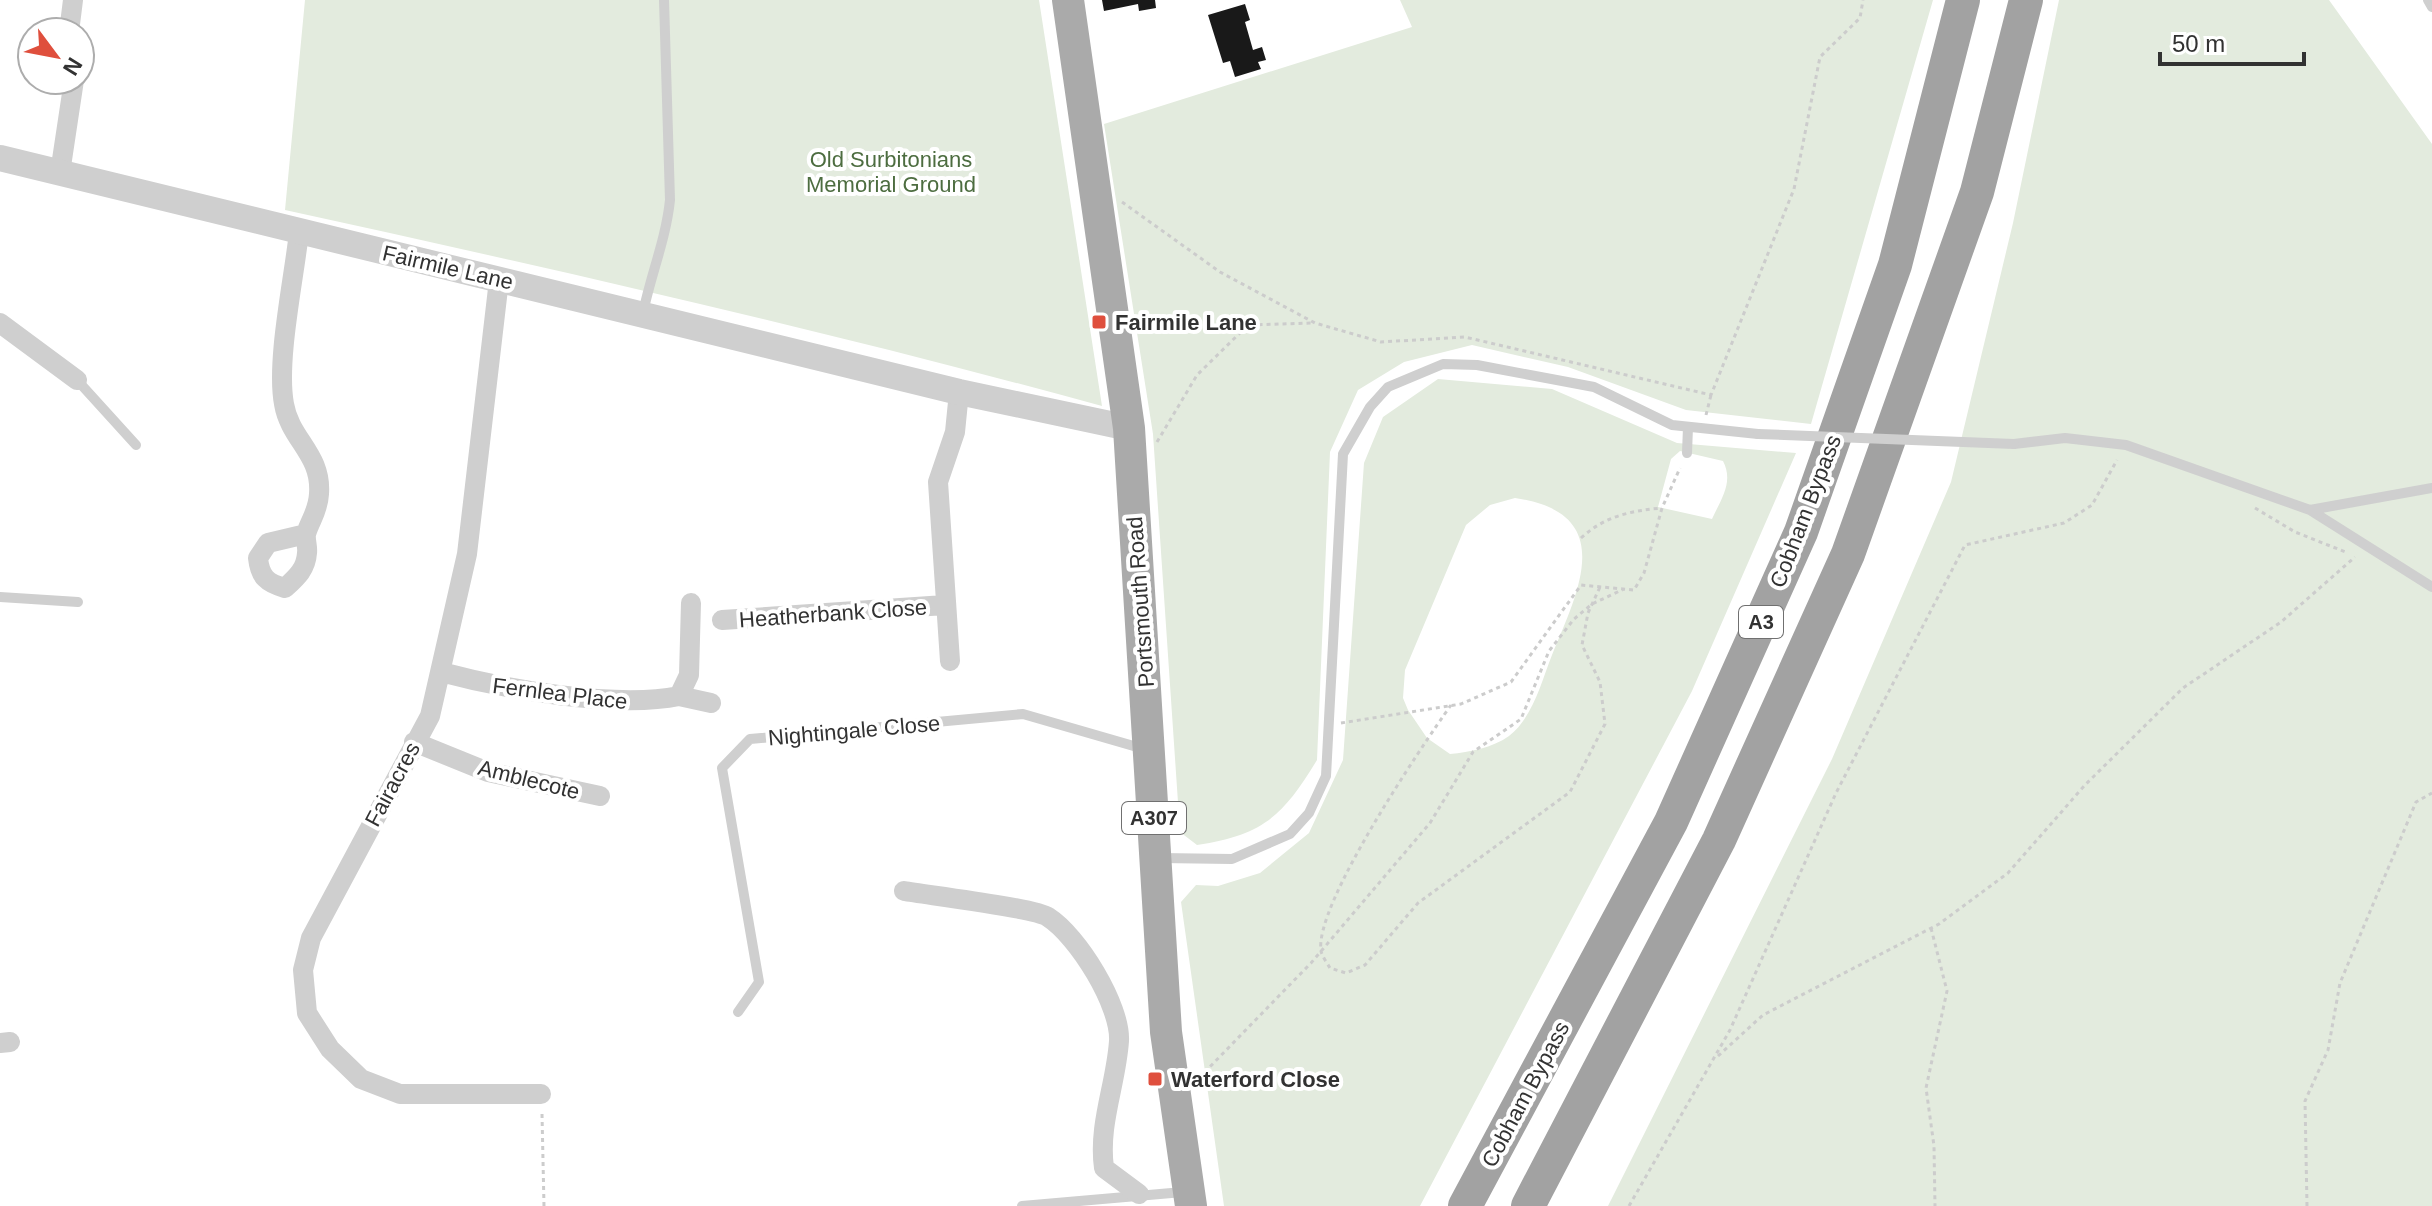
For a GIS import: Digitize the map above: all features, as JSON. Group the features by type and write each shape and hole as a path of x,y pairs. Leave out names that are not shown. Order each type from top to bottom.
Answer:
{"highway":[{"name":"Cobham Bypass","path":"1465,1206 1671,822 1801,532 1895,265 1963,0"},
{"name":"A3","path":"1528,1206 1719,840 1848,554 1977,192 2026,0"}],"main road":[{"name":"Portsmouth Road","path":"1068,0 1142,436 1149,750 1166,1032 1190,1199"}],"street":[{"path":"60,173 72,96"},
{"name":"Fairmile Lane","path":"0,158 1142,436"},
{"path":"299,232 285,336 283,403 291,427 316,462 319,492 314,522 306,534"},
{"name":"Fairacres","path":"499,280 467,554 430,716 311,938 303,970 307,1013 330,1049 361,1079 400,1094 541,1094"},
{"path":"0,323 77,380"},
{"path":"950,661 938,482 955,432 959,392"},
{"path":"679,696 689,675 691,603"},
{"name":"Heatherbank Close","path":"722,620 945,605"},
{"name":"Fernlea Place","path":"441,672 485,684 646,703 679,696 711,703"},
{"name":"Amblecote","path":"414,742 488,772 600,796"},
{"path":"904,891 1047,916 1088,960 1108,994 1119,1039 1100,1141 1104,1168 1138,1200"}],"lane":[{"path":"642,315 652,267 667,232 670,200 664,0"},
{"path":"2428,0 2432,7"},
{"path":"1156,858 1232,859 1290,834 1309,813 1326,776 1343,454 1370,407 1388,387 1443,364 1477,365 1594,387 1672,425 1688,427 1758,434 2014,444 2065,438 2126,445 2310,510 2432,587"},
{"path":"77,380 136,445"},
{"path":"1687,453 1688,427"},
{"path":"2310,510 2432,488"},
{"path":"0,597 78,602"},
{"name":"Nightingale Close","path":"738,1012 759,982 722,768 750,739 1023,714 1149,750"},
{"path":"1022,1206 1190,1199"}],"path":[{"path":"1705,421 1711,395 1794,189 1820,57 1860,18 1863,0"},
{"path":"1097,184 1220,272 1315,323 1381,342 1465,337 1711,395"},
{"path":"1142,436 1248,325 1315,323"},
{"path":"1348,722 1451,705 1511,682 1581,585 1634,590 1644,573 1662,508 1687,453"},
{"path":"1629,1206 1730,1030 1836,793 1965,545 2064,523 2092,505 2121,455 2106,454"},
{"path":"1713,1060 1763,1015 1931,928 2008,873 2085,785 2183,688 2281,622 2357,555 2295,532 2243,501"},
{"path":"1581,538 1593,527 1626,511 1662,508"},
{"path":"1451,705 1390,795 1341,885 1321,951 1330,968 1346,973 1365,965 1418,903 1570,792 1605,724 1600,682 1582,645 1592,604 1600,587"},
{"path":"1176,1099 1321,951 1430,823 1473,752 1521,719 1549,651 1574,619 1592,604 1624,589"},
{"path":"2307,1206 2305,1101 2328,1050 2340,983 2416,802 2432,793"},
{"path":"1931,928 1947,991 1926,1088 1934,1146 1935,1206"},
{"path":"541,1094 544,1206"}],"green space":[{"name":"Old Surbitonians Memorial Ground","path":"305,0 1039,0 1102,406 695,303 285,210"},
{"path":"1400,0 1933,0 1811,424 1686,410 1568,367 1472,345 1404,362 1358,390 1330,452 1317,760 1293,796 1269,820 1239,835 1197,845 1180,832 1153,434 1104,124 1412,27"},
{"path":"2059,0 2329,0 2432,144 2432,1206 1608,1206 1832,759 1951,482 2013,223"},
{"path":"1438,379 1552,389 1677,443 1796,453 1692,691 1420,1206 1224,1206 1181,902 1196,885 1218,886 1260,873 1309,833 1343,760 1364,463 1383,417","holes":["1680,451 1723,461 1727,483 1712,519 1658,507 1671,459","1515,498 1547,506 1568,520 1579,537 1582,558 1579,581 1540,688 1524,719 1509,736 1495,744 1450,754 1427,738 1408,710 1403,698 1405,670 1466,525 1490,505"]}],"building":[{"path":"1102,0 1155,0 1156,8 1139,11 1138,4 1104,11"},
{"path":"1245,4 1250,20 1245,22 1253,50 1262,47 1266,60 1258,62 1261,69 1235,77 1230,61 1223,63 1208,15"}],"place":[{"name":"Fairmile Lane","path":"1099,322"},
{"name":"Waterford Close","path":"1155,1079"}]}
